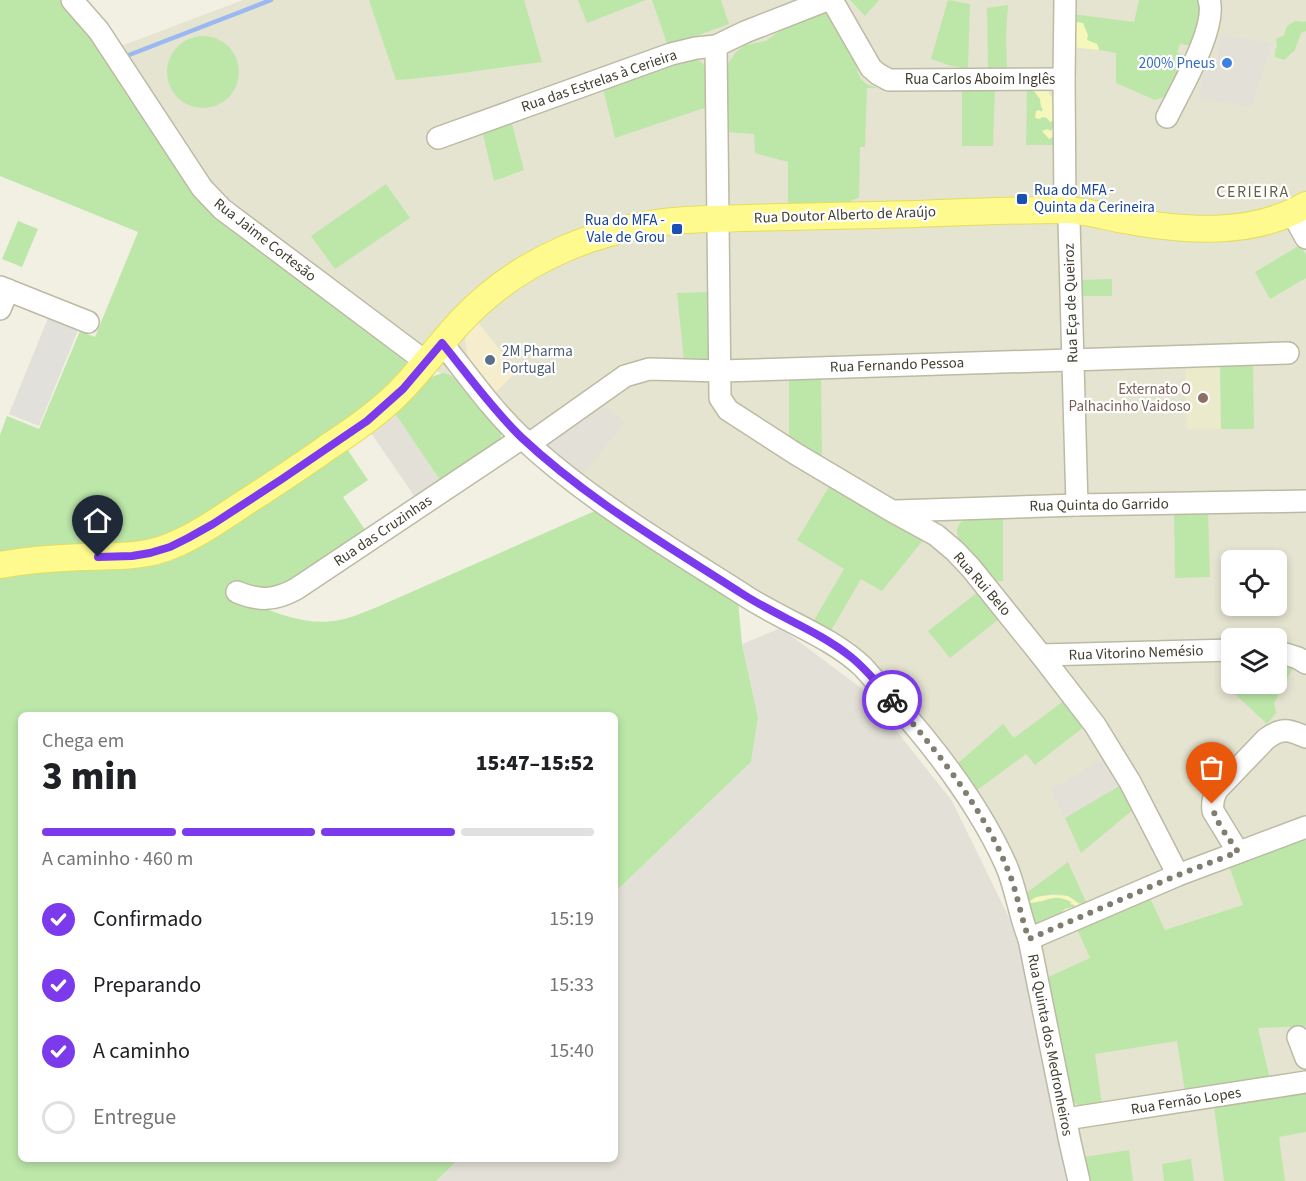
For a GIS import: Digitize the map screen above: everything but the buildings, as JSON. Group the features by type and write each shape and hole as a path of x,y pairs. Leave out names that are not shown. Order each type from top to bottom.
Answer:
{"main road":[{"name":"Rua Doutor Alberto de Araújo","path":"0,565 60,558 132,556 170,547 188,538 282,479 367,421 394,398 460,321 490,294 530,267 566,248 594,237 620,230 676,221 1065,210 1153,225 1195,229 1223,228 1272,220 1299,209"}],"street":[{"name":"Rua Jaime Cortesão","path":"72,0 99,31 202,188 215,202 426,362"},
{"name":"Rua das Estrelas à Cerieira","path":"438,138 671,54 716,46 745,32 827,0"},
{"name":"Rua Carlos Aboim Inglês","path":"832,0 871,68 890,80 1064,79"},
{"name":"Rua Eça de Queiroz","path":"1065,0 1065,210 1069,222 1077,505"},
{"path":"1167,117 1193,64 1208,26 1209,0"},
{"name":"Rua Rui Belo","path":"716,46 720,398 728,410 796,454 936,535 955,551 971,568 1095,725 1130,782 1178,875"},
{"path":"1299,209 1306,238"},
{"path":"3,295 88,322"},
{"name":"Rua Quinta dos Medronheiros","path":"442,343 503,419 559,470 639,528 761,606 838,648 862,667 945,764 985,824 1008,868 1029,939 1079,1181"},
{"name":"Rua Fernando Pessoa","path":"525,441 625,376 649,369 721,371 1288,353"},
{"name":"Rua das Cruzinhas","path":"237,592 262,599 286,594 525,441"},
{"name":"Rua Quinta do Garrido","path":"892,511 1306,501"},
{"name":"Rua Vitorino Nemésio","path":"1041,655 1221,650"},
{"path":"1287,654 1306,663"},
{"path":"1238,852 1213,811 1212,804 1217,790 1274,733 1290,730 1306,737"},
{"path":"1029,939 1178,875 1306,827"},
{"path":"1298,1037 1306,1058"},
{"name":"Rua Fernão Lopes","path":"1066,1119 1306,1082"}],"shaded area":[{"path":"0,0 64,0 175,157 402,355 408,367 343,427 160,542 0,557 0,435 7,416 39,429 80,331 95,337 138,232 0,176"},
{"path":"243,0 1306,0 1306,1181 1079,1181 1024,940 995,859 928,760 858,674 738,601 239,217 193,165 113,49"},
{"path":"369,0 524,0 542,62 396,80"},
{"path":"578,0 646,0 587,23"},
{"path":"652,0 721,0 729,24 668,46"},
{"path":"850,0 879,0 865,16"},
{"path":"948,0 970,4 968,69 931,59"},
{"path":"1139,0 1203,0 1205,7 1193,46 1180,44 1177,52 1183,55 1184,62 1170,91 1164,97 1155,100 1116,83 1116,53 1099,50 1099,47 1087,40 1077,22 1072,18 1072,14 1134,22"},
{"path":"1008,5 1007,71 988,70 987,8"},
{"path":"825,12 830,14 853,52 861,79 866,84 877,88 867,88 865,147 860,147 859,198 852,200 849,204 811,208 788,203 788,162 755,153 754,134 727,132 724,73 736,52 745,45 766,41 789,24"},
{"path":"1295,21 1306,21 1306,31 1301,33 1295,50 1284,60 1275,57 1276,39 1284,35 1287,26"},
{"path":"1221,35 1272,43 1251,107 1199,98 1205,60 1216,62"},
{"path":"203,36 223,42 233,52 239,72 233,92 223,102 203,108 183,102 173,92 167,72 173,52 183,42"},
{"path":"691,58 701,62 707,72 707,107 615,138 603,88"},
{"path":"1031,87 1040,99 1042,117 1053,121 1054,126 1051,131 1055,145 1026,145 1027,88"},
{"path":"962,88 995,88 993,146 962,146"},
{"path":"511,120 524,170 494,181 482,130"},
{"path":"386,184 410,218 335,269 311,236"},
{"path":"18,221 38,229 22,267 2,259"},
{"path":"1300,245 1306,255 1306,278 1270,299 1255,272"},
{"path":"1112,279 1112,296 1079,296 1078,280"},
{"path":"712,292 710,360 684,361 677,293"},
{"path":"18,301 59,318 58,322 78,330 39,426 9,414 48,318 16,305"},
{"path":"476,320 517,371 496,392 467,353 466,335"},
{"path":"1253,364 1254,429 1221,429 1220,365"},
{"name":"Externato O Palhacinho Vaidoso","path":"1220,365 1221,429 1187,430 1185,366"},
{"path":"443,373 458,380 501,432 501,440 442,483 394,412 425,381"},
{"path":"821,376 822,459 789,439 789,377"},
{"path":"602,403 625,422 581,476 546,445 546,442"},
{"path":"394,412 442,483 417,500 369,430"},
{"path":"345,446 368,480 343,497 367,533 285,587 227,592 268,610 296,619 325,622 344,619 375,608 597,510 738,601 742,644 758,718 751,762 618,889 618,712 18,712 18,1162 456,1162 436,1181 0,1181 0,571 158,565 173,560"},
{"path":"830,485 924,539 882,591 861,579 830,632 813,622 844,569 797,540"},
{"path":"1174,513 1208,513 1210,577 1175,578"},
{"path":"1003,517 1003,581 992,581 958,540 957,529 966,519"},
{"path":"978,592 1000,618 950,658 928,631"},
{"path":"781,628 865,691 952,801 1016,932 1085,1181 436,1181 456,1162 618,1162 618,889 751,762 758,718 742,644"},
{"path":"1287,665 1294,666 1287,679"},
{"path":"1235,694 1279,694 1274,703 1276,713 1267,724"},
{"path":"1065,700 1085,726 1035,765 1026,754 976,791 957,764 1003,724 1014,738"},
{"path":"1106,757 1121,785 1065,818 1051,790"},
{"path":"1121,785 1134,809 1081,853 1065,818"},
{"path":"1306,837 1306,1026 1258,1028 1270,1079 1185,1092 1177,1041 1095,1054 1102,1105 1086,1107 1075,1103 1072,1100 1044,979 1090,958 1076,927 1149,896 1165,930 1243,905 1229,866"},
{"path":"1068,862 1087,904 1056,894 1032,899 1041,902 1059,898 1075,905 1038,926 1034,925 1025,894"},
{"path":"1306,1094 1306,1132 1279,1137 1285,1181 1224,1181 1214,1107"},
{"path":"1129,1150 1133,1181 1089,1181 1084,1157"},
{"path":"1191,1159 1194,1181 1164,1181 1162,1164"}],"sand":[{"path":"1072,18 1083,23 1088,35 1087,40 1097,44 1099,50 1072,47"},
{"path":"1031,87 1048,90 1056,101 1055,140 1053,137 1049,139 1042,131 1047,129 1051,131 1054,126 1053,121 1050,122 1046,117 1035,118 1036,111 1043,110 1040,99"},
{"path":"1068,896 1080,905 1087,904 1056,917 1065,909 1075,905 1060,898 1029,902 1036,897"}],"waterway":[{"path":"129,55 271,0"}],"way so far":[{"path":"892,700 945,764 985,824 1008,868 1029,939 1178,875 1238,852 1216,818 1212,804"}],"place":[{"name":"200% Pneus","path":"1227,63"},
{"name":"Rua do MFA - Quinta da Cerineira","path":"1022,199"},
{"name":"Rua do MFA - Vale de Grou","path":"677,229"},
{"name":"2M Pharma Portugal","path":"490,360"},
{"name":"Externato O Palhacinho Vaidoso","path":"1203,398"}],"district":[{"name":"CERIEIRA","path":"1253,192"}],"route":[{"path":"98,557 150,553 170,547 213,524 367,421 403,389 442,343 503,419 559,470 639,528 761,606 838,648 862,667 892,700"}]}
